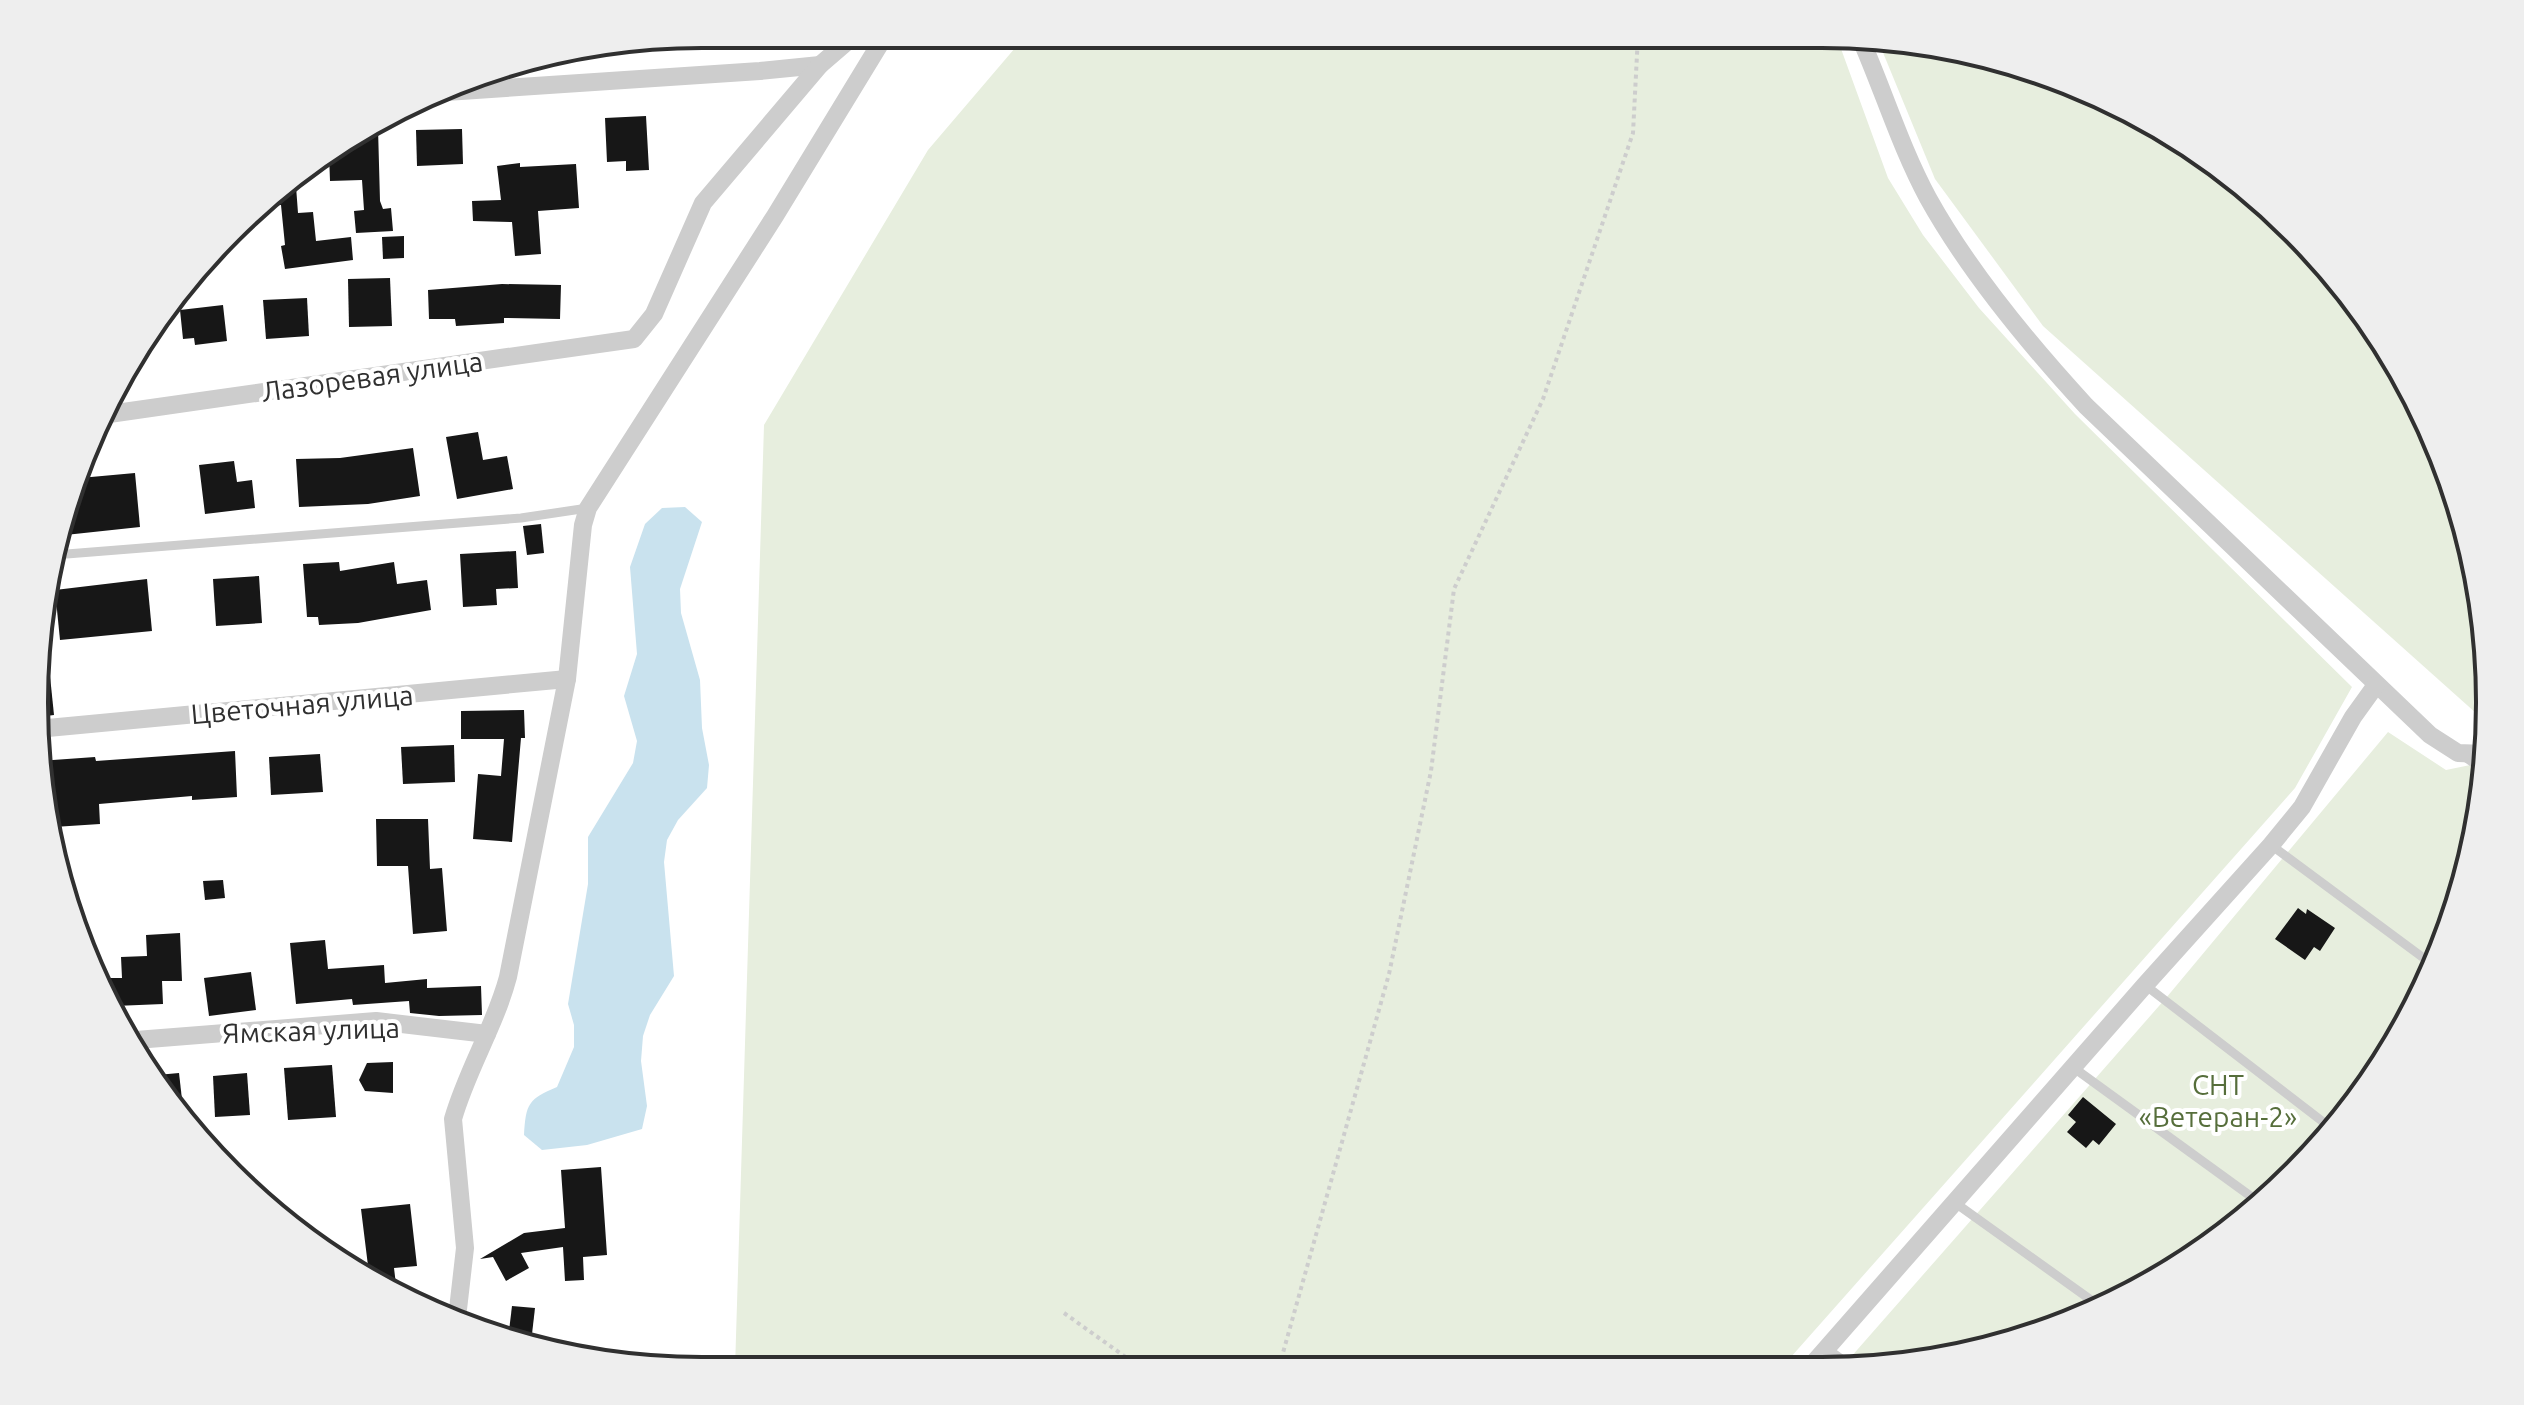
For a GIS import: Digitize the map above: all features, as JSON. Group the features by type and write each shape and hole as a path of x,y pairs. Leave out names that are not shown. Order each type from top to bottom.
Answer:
{"street":[{"path":"473,90 820,65 839,48"},
{"path":"458,1309 465,1248 453,1119 459,1098 503,997 508,977 567,679 583,525 588,508 775,216 877,48"},
{"path":"1865,49 1909,161 1930,200 1996,297 2046,362 2086,406 2430,735 2458,753 2474,754"},
{"name":"Лазоревая улица","path":"115,413 634,339 654,314 703,203 820,65"},
{"name":"Цветочная улица","path":"49,728 567,679"},
{"path":"1818,1357 2271,845 2302,807 2353,717 2376,685"},
{"name":"Ямская улица","path":"142,1040 376,1021 487,1034"}],"lane":[{"path":"65,554 521,518 588,508"},
{"path":"2458,753 2473,763"},
{"path":"2271,845 2424,958"},
{"path":"2145,985 2324,1122"},
{"path":"2074,1068 2251,1197"},
{"path":"1954,1202 2090,1299"},
{"path":"1826,1348 1838,1357"}],"path":[{"path":"1282,1357 1389,974 1431,771 1454,589 1543,399 1633,133 1637,48"},
{"path":"1064,1313 1126,1357"}],"green space":[{"path":"1015,48 1841,48 1888,178 1923,235 1979,308 2075,414 2352,687 2295,788 1791,1357 735,1357 764,425 928,150"},
{"path":"1882,51 1991,70 2111,115 2185,158 2220,183 2284,240 2314,271 2366,339 2409,413 2426,452 2454,533 2463,575 2475,660 2476,713 2043,326 1935,179"},
{"name":"СНТ «Ветеран-2»","path":"2388,732 2446,770 2473,765 2454,872 2409,992 2366,1066 2341,1101 2314,1134 2253,1195 2185,1247 2111,1290 2072,1307 1991,1335 1907,1351 1852,1356 2166,998"}],"water":[{"path":"685,507 702,522 680,589 681,613 700,680 702,728 709,765 707,788 678,820 667,840 664,862 674,976 650,1015 643,1036 641,1061 647,1106 642,1129 587,1145 542,1150 524,1135 526,1116 534,1099 557,1087 574,1047 574,1025 568,1004 588,884 588,837 633,763 637,741 624,696 637,654 630,567 645,524 662,508"}],"building":[{"path":"646,116 649,170 626,171 626,161 607,162 605,118"},
{"path":"462,129 463,164 417,166 416,130"},
{"path":"378,134 380,201 383,209 391,208 393,231 356,233 354,211 364,210 362,180 330,181 329,165"},
{"path":"520,163 520,167 576,164 579,208 538,211 541,254 515,256 512,222 473,221 472,201 501,200 497,166"},
{"path":"296,189 298,213 313,212 316,241 351,237 353,260 285,269 281,246 285,245 281,205 277,205"},
{"path":"404,236 404,258 383,259 382,237"},
{"path":"390,278 392,326 349,327 348,279"},
{"path":"502,284 561,285 560,319 504,318 504,323 456,326 455,319 429,319 428,290"},
{"path":"307,298 309,336 266,339 263,300"},
{"path":"223,305 227,341 195,345 194,338 183,339 180,310"},
{"path":"478,432 483,460 507,456 513,489 457,499 446,437"},
{"path":"413,448 420,496 368,504 299,507 296,459 340,458"},
{"path":"234,461 237,482 252,480 255,508 205,514 199,465"},
{"path":"135,473 140,527 70,535 89,477"},
{"path":"541,524 544,553 527,555 523,526"},
{"path":"516,551 518,588 496,589 497,605 463,607 460,554"},
{"path":"339,562 340,571 394,562 397,584 427,580 431,610 358,623 319,625 318,617 307,617 303,564"},
{"path":"259,576 262,623 216,626 213,579"},
{"path":"147,579 152,631 60,640 56,603 59,590"},
{"path":"49,676 50,676 54,715 48,716"},
{"path":"524,710 525,738 521,738 512,842 473,839 478,774 501,776 504,739 461,739 461,711"},
{"path":"454,745 455,782 403,784 401,747"},
{"path":"235,751 237,797 192,800 192,796 99,804 100,824 60,827 51,760 95,757 96,761"},
{"path":"320,754 323,792 271,795 269,757"},
{"path":"376,819 428,819 430,869 442,868 447,931 413,934 408,866 377,866"},
{"path":"223,880 225,898 205,900 203,881"},
{"path":"2298,908 2306,914 2307,909 2335,928 2320,951 2314,947 2305,960 2275,939"},
{"path":"180,933 182,981 162,981 163,1004 123,1006 109,978 122,978 121,957 147,956 146,935"},
{"path":"325,940 328,969 384,965 385,983 427,979 427,988 481,986 482,1015 410,1013 409,1001 353,1005 352,999 296,1004 290,943"},
{"path":"251,972 256,1010 209,1016 204,978"},
{"path":"393,1062 393,1093 365,1091 359,1080 367,1063"},
{"path":"332,1065 336,1117 288,1120 284,1068"},
{"path":"179,1073 182,1100 164,1074"},
{"path":"247,1073 250,1115 215,1117 213,1076"},
{"path":"2083,1097 2116,1124 2099,1145 2093,1140 2086,1148 2067,1132 2076,1122 2068,1115"},
{"path":"601,1167 607,1255 583,1257 584,1280 565,1281 563,1247 521,1253 529,1268 506,1281 493,1257 480,1259 524,1233 565,1228 561,1170"},
{"path":"410,1204 417,1266 394,1268 395,1280 368,1265 361,1209"},
{"path":"512,1306 535,1308 532,1334 509,1328"}]}
